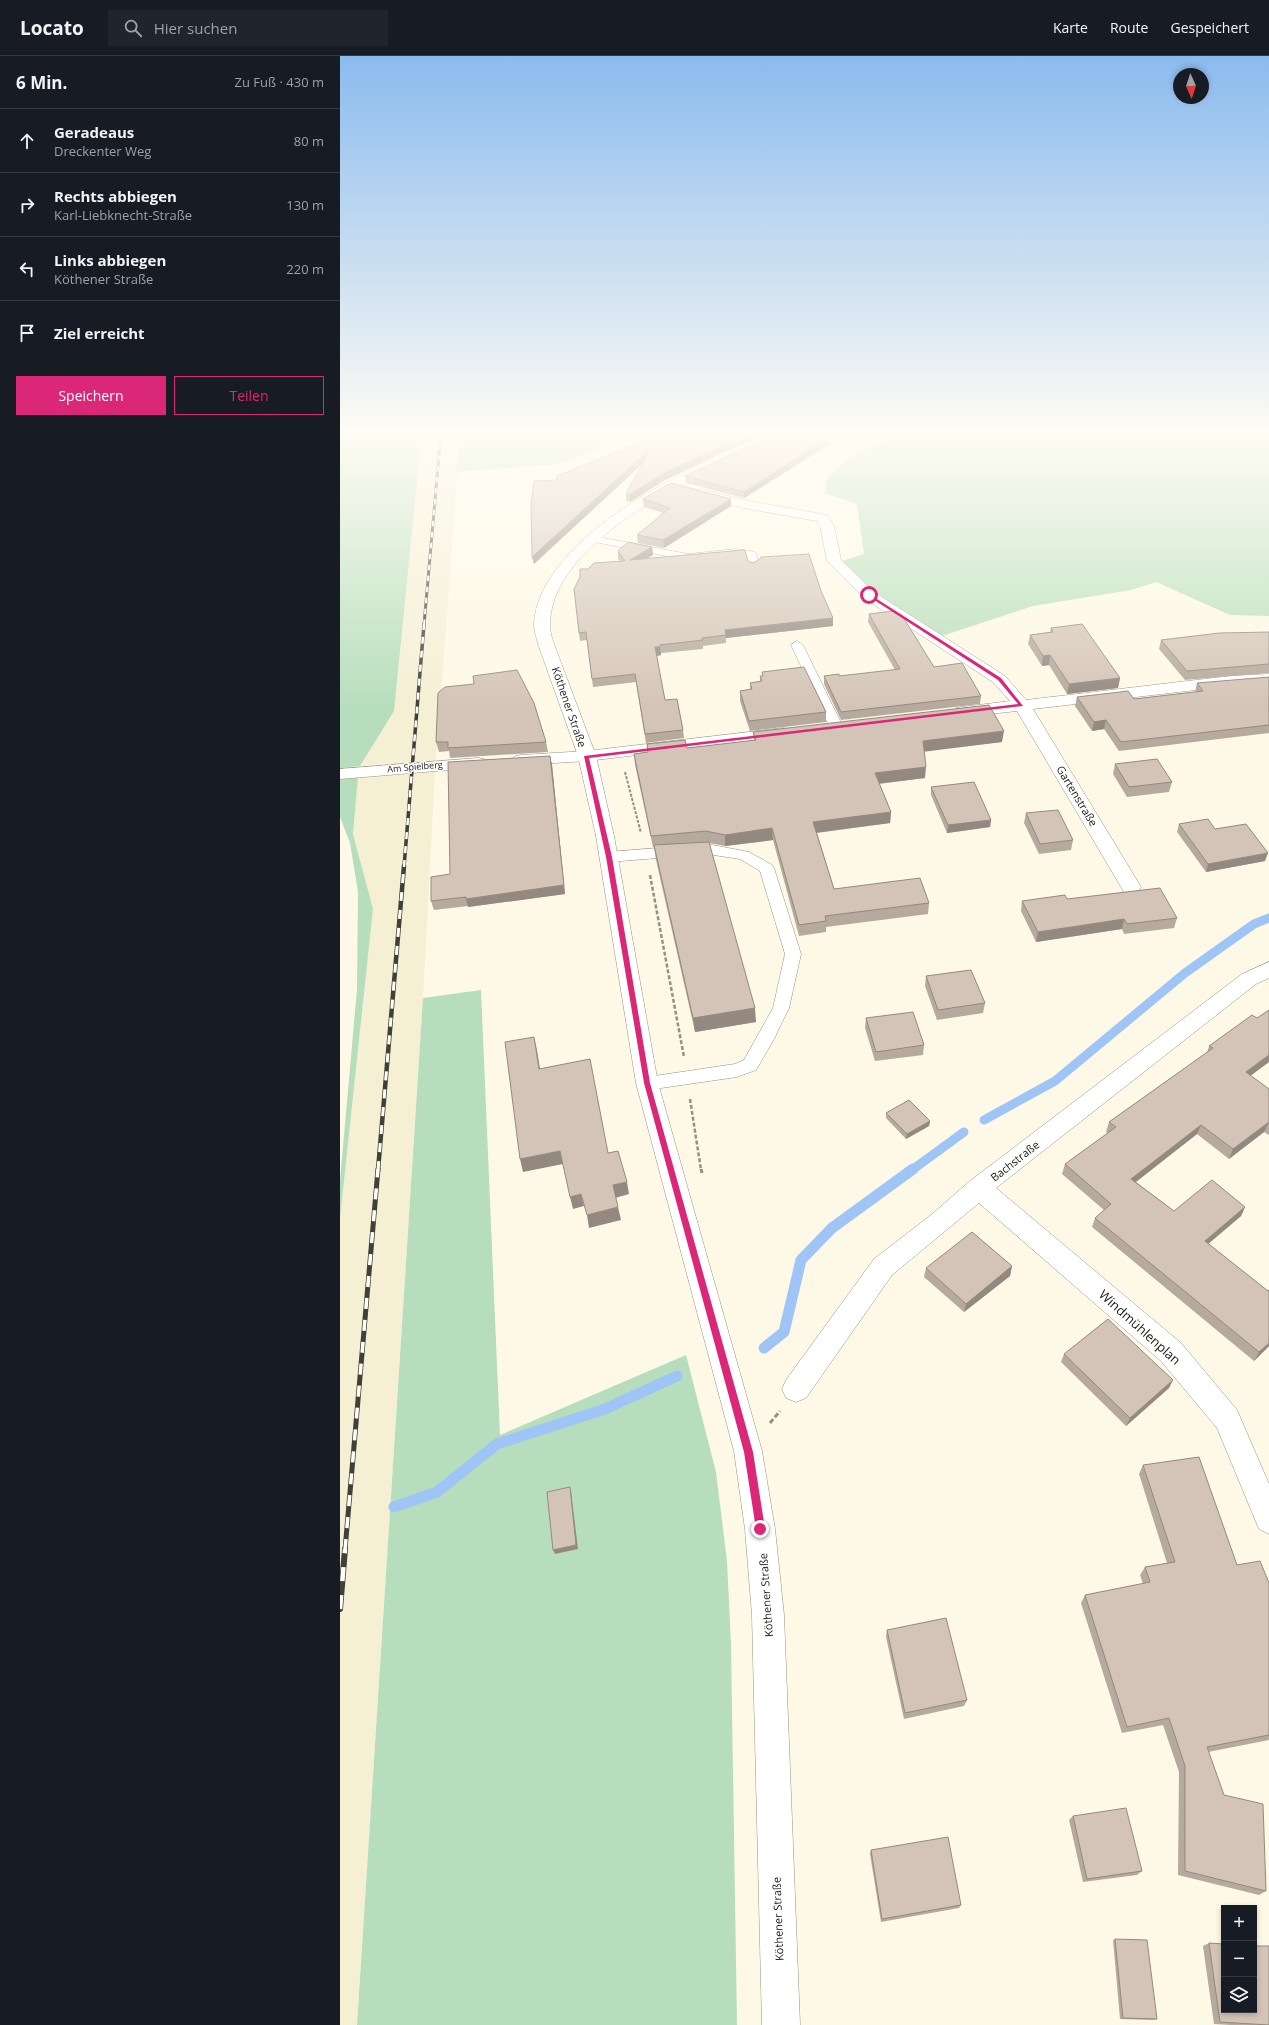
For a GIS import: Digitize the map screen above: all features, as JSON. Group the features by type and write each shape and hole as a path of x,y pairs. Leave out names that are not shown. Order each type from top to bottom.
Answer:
{"street":[{"name":"Köthener Straße","path":"612,524 593,539 552,586 545,605 542,626 546,644 586,756 609,857 647,1083 748,1452 760,1529 768,1615 781,2025"},
{"name":"Gartenstraße","path":"826,524 834,561 869,595 1000,679 1022,705 1131,887"},
{"path":"944,714 1230,680 1269,679"},
{"name":"Am Spielberg","path":"340,774 432,765 586,756 797,731"},
{"name":"Bachstraße","path":"796,1389 884,1267 940,1222 979,1188 1249,979 1269,969"},
{"name":"Windmühlenplan","path":"979,1188 1171,1352 1228,1419 1269,1519"}],"lane":[{"path":"593,539 688,557 736,552 751,554 754,566"},
{"path":"797,644 813,681 836,727"},
{"path":"609,857 707,849 744,855 767,868 793,954 780,1008 768,1035 750,1065 737,1070 647,1083"}],"path":[{"path":"620,752 646,853 688,1077"}],"shaded area":[{"path":"413,524 454,524 435,770 423,998 357,2025 340,2025 340,1219 373,909 353,834 358,777 387,774 387,763 360,766 394,710"}],"green space":[{"path":"340,524 413,524 394,711 360,766 340,768"},
{"path":"860,524 1269,524 1269,616 1230,615 1156,582 1131,590 1033,606 942,636 879,597 839,562 864,554"},
{"path":"358,777 353,834 373,909 340,1219 340,1180 357,989 358,892 350,843 340,817 340,778"},
{"path":"481,990 500,1435 686,1355 716,1472 727,1561 731,1644 737,2025 357,2025 423,998"}],"building":[{"path":"531,524 568,524 532,557"},
{"path":"651,524 690,524 663,540 637,535"},
{"path":"628,542 652,547 630,560 745,550 748,561 753,563 761,557 809,554 821,591 833,618 725,630 726,635 655,647 665,700 677,699 683,730 645,734 635,674 592,679 586,632 579,633 574,589 580,577 580,569 588,569 594,563 625,561 618,551"},
{"path":"894,611 903,617 934,667 962,663 981,696 841,712 824,676 839,674 839,676 900,669 869,614"},
{"path":"1082,624 1120,678 1069,684 1050,655 1043,656 1030,635 1053,632 1051,628"},
{"path":"1269,632 1269,664 1187,671 1161,640 1219,633"},
{"path":"804,667 826,712 749,721 740,691 752,689 750,683 762,681 760,676 763,676 762,672"},
{"path":"517,670 534,703 546,742 448,748 448,742 436,742 438,693 445,687 474,684 473,676"},
{"path":"1269,677 1269,725 1121,742 1106,720 1094,722 1077,697 1128,691 1134,699 1203,691 1197,683"},
{"path":"989,705 1004,731 923,741 926,767 875,773 891,812 813,822 834,889 920,878 929,903 825,916 826,921 799,925 772,828 725,835 706,831 651,836 634,754 648,752 647,744 685,740 687,748 756,740 753,732"},
{"path":"550,756 564,885 466,899 466,897 431,901 431,877 450,874 448,762"},
{"path":"1157,759 1172,782 1129,787 1115,764"},
{"path":"974,782 991,820 948,825 931,787"},
{"path":"1058,810 1073,840 1040,844 1026,813"},
{"path":"1208,819 1215,829 1246,824 1268,853 1208,864 1179,824"},
{"path":"709,842 755,1008 693,1018 654,845"},
{"path":"1160,888 1177,918 1127,924 1124,919 1038,932 1022,901 1065,895 1067,899"},
{"path":"971,970 985,1003 938,1010 926,976"},
{"path":"1269,1010 1269,1055 1246,1072 1269,1089 1269,1122 1233,1149 1201,1125 1131,1179 1174,1211 1212,1180 1245,1207 1205,1241 1268,1291 1269,1290 1269,1343 1259,1352 1095,1218 1111,1204 1065,1164 1116,1127 1109,1122 1213,1048 1209,1046 1252,1015 1257,1018"},
{"path":"913,1012 924,1045 876,1052 866,1018"},
{"path":"534,1037 539,1069 590,1059 608,1153 618,1151 627,1182 613,1185 618,1207 587,1215 581,1194 570,1197 560,1151 520,1159 505,1042"},
{"path":"909,1100 930,1121 907,1134 886,1113"},
{"path":"972,1232 1012,1266 966,1304 926,1268"},
{"path":"1108,1319 1173,1380 1130,1418 1064,1354"},
{"path":"1199,1457 1237,1565 1260,1561 1269,1583 1269,1735 1207,1747 1224,1795 1263,1804 1266,1891 1185,1871 1185,1766 1169,1718 1127,1727 1085,1595 1150,1582 1145,1567 1175,1562 1143,1465"},
{"path":"570,1487 576,1545 553,1550 547,1492"},
{"path":"946,1618 967,1700 905,1713 887,1630"},
{"path":"1126,1808 1142,1871 1087,1879 1073,1816"},
{"path":"948,1837 961,1905 882,1919 871,1850"},
{"path":"1115,1939 1147,1940 1157,2019 1123,2018"},
{"path":"1209,1943 1221,1944 1221,2013 1257,2013 1257,1946 1269,1946 1269,2025 1220,2022"}],"waterway":[{"path":"984,1120 1055,1081 1185,973 1254,924 1269,918"},
{"path":"912,1170 964,1132"},
{"path":"764,1348 784,1332 801,1260 832,1228 913,1169"},
{"path":"394,1507 437,1492 497,1444 605,1409 677,1376"}],"railway":[{"path":"424,625 433,524"},
{"path":"404,867 424,624"},
{"path":"378,1170 404,866"},
{"path":"345,1550 378,1169"},
{"path":"340,1609 345,1549"}],"route":[{"path":"760,1529 748,1452 647,1083 609,857 586,756 1022,705 1000,679 869,595"}]}
